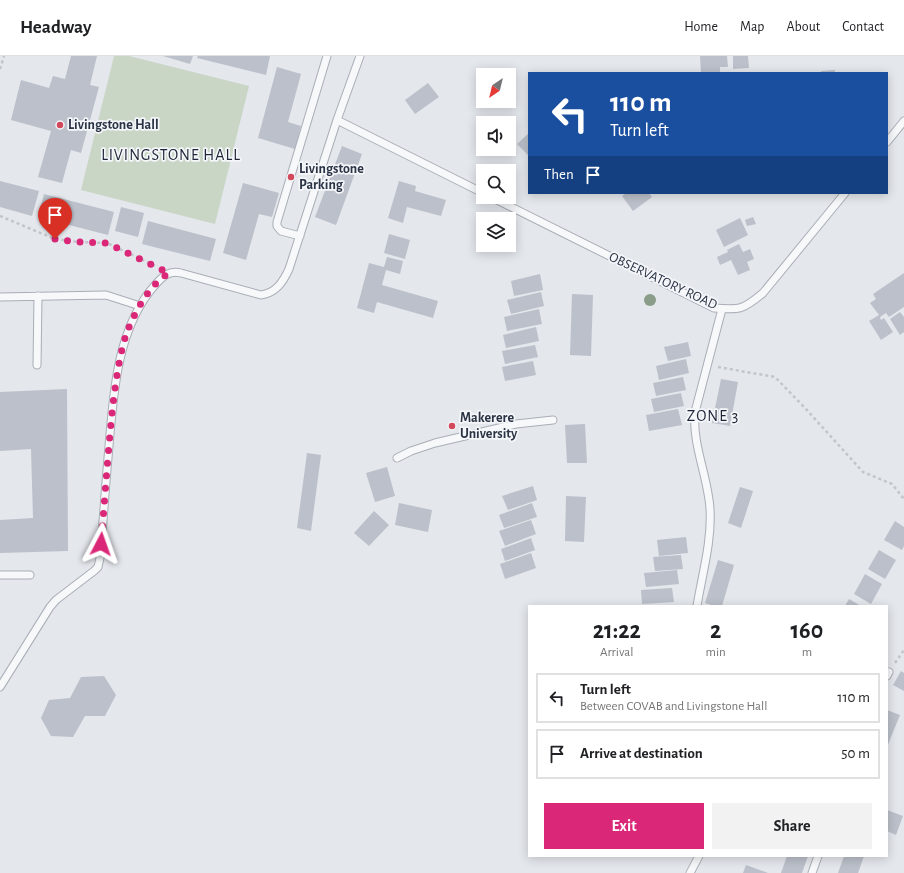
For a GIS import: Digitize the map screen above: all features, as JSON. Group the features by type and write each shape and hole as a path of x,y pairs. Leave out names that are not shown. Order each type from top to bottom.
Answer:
{"lane":[{"path":"300,236 282,231 277,226 277,222 327,56"},
{"path":"0,687 50,607 56,600 98,567 100,558 110,427 118,370 126,334 140,306 160,279 172,272 181,273 254,294 266,294 278,288 289,269 337,120 360,56"},
{"path":"337,120 476,190"},
{"path":"888,141 904,121"},
{"name":"OBSERVATORY ROAD","path":"505,204 714,308 735,310 750,304 763,293 844,194"},
{"path":"0,297 106,295 140,306"},
{"path":"37,365 38,296"},
{"path":"697,605 710,528 710,510 708,492 696,440 694,426 695,412 722,309"},
{"path":"397,458 411,451 435,443 516,424 553,420"},
{"path":"0,575 30,575"},
{"path":"690,873 698,857"},
{"path":"812,873 818,857"}],"path":[{"path":"0,69 4,56"},
{"path":"0,216 55,239 78,242 107,243 169,273"},
{"path":"707,364 775,377 863,472 892,484 904,499"}],"green space":[{"path":"114,56 129,56 249,86 215,224 81,190"}],"building":[{"name":"Livingstone Hall","path":"71,56 97,56 90,85 99,87 81,153 71,150 62,183 38,177 51,131 11,120 21,80 49,88 53,76 65,79"},
{"path":"163,56 193,56 190,64"},
{"path":"198,56 270,56 266,75 197,58"},
{"path":"700,56 727,56 728,67 720,67 720,72 701,72"},
{"path":"733,56 748,56 749,68 733,69"},
{"name":"Livingstone Hall","path":"277,67 301,74 288,122 301,126 295,149 258,138"},
{"path":"835,70 835,72 821,72"},
{"path":"428,83 439,97 415,114 405,100"},
{"path":"528,134 528,155 517,144"},
{"path":"342,146 362,154 336,225 315,217"},
{"path":"0,181 39,191 32,216 0,207"},
{"path":"399,181 416,186 415,191 446,200 441,216 407,207 403,223 388,218"},
{"name":"Livingstone Hall","path":"243,183 279,193 272,217 259,214 246,260 223,253"},
{"path":"44,194 114,212 108,235 38,217"},
{"path":"625,194 650,194 652,197 633,211 622,196"},
{"path":"121,207 144,213 138,237 115,231"},
{"path":"753,217 756,224 747,226 745,220"},
{"path":"740,218 748,235 724,247 716,230"},
{"path":"148,221 216,239 210,261 142,244"},
{"path":"389,234 410,240 405,259 384,253"},
{"path":"739,244 743,252 750,249 754,259 747,262 750,270 738,275 731,260 720,265 717,257 728,252 727,250"},
{"path":"387,257 403,261 400,274 386,270 382,285 438,301 433,318 377,302 374,313 357,308 369,263 384,267"},
{"path":"904,273 904,307 889,317 886,313 880,317 881,320 884,318 893,332 881,340 869,321 879,315 870,303 876,299 873,294"},
{"path":"540,274 543,290 514,296 511,281"},
{"path":"541,292 544,306 511,314 507,300"},
{"path":"572,294 593,295 591,356 570,355"},
{"path":"539,309 542,324 507,331 504,317"},
{"path":"900,312 904,317 904,332 900,335 890,319"},
{"path":"536,327 539,341 506,348 503,335"},
{"path":"688,342 691,356 668,361 664,347"},
{"path":"535,345 538,357 505,364 502,351"},
{"path":"686,359 689,373 659,380 656,366"},
{"path":"533,361 536,375 505,381 502,367"},
{"path":"683,377 686,390 656,396 653,383"},
{"path":"721,379 738,382 730,426 712,423"},
{"path":"67,389 68,551 0,553 0,520 33,518 31,449 0,451 0,392"},
{"path":"681,393 684,406 654,412 651,399"},
{"path":"678,409 682,425 649,431 646,415"},
{"path":"585,424 587,463 567,463 565,425"},
{"path":"307,453 321,455 311,531 297,528"},
{"path":"387,467 395,496 375,502 366,473"},
{"path":"533,486 537,500 508,510 502,496"},
{"path":"740,487 753,491 741,528 728,523"},
{"path":"566,496 586,497 584,542 565,541"},
{"path":"399,503 432,510 428,532 395,525"},
{"path":"532,503 537,517 504,528 499,515"},
{"path":"374,511 389,525 369,546 354,533"},
{"path":"531,520 536,534 505,546 499,531"},
{"path":"895,521 904,527 904,546 902,550 884,540"},
{"path":"686,537 688,553 659,556 657,540"},
{"path":"531,538 535,550 505,561 501,549"},
{"path":"879,550 896,560 885,579 868,569"},
{"path":"531,553 536,568 505,579 500,564"},
{"path":"681,555 683,569 655,571 653,557"},
{"path":"718,560 734,565 722,605 711,605 705,603"},
{"path":"677,570 679,584 646,587 644,573"},
{"path":"865,574 882,584 871,604 854,594"},
{"path":"672,588 674,602 642,604 641,590"},
{"path":"849,599 859,605 846,605"},
{"path":"901,671 904,673 904,691 893,685"},
{"path":"104,676 116,695 105,716 85,716 73,737 51,736 41,718 49,700 70,698 81,677"},
{"path":"888,710 900,715 888,745"},
{"path":"888,810 903,816 896,835 888,831"},
{"path":"787,857 808,857 802,873 781,873"},
{"path":"844,857 864,857 858,873 838,873"},
{"path":"746,865 768,873 743,873"}],"place":[{"name":"Livingstone Hall","path":"60,125"},
{"name":"Livingstone Parking","path":"291,177"},
{"name":"Makerere University","path":"452,426"}],"district":[{"name":"LIVINGSTONE HALL","path":"171,155"},
{"name":"ZONE 3","path":"713,416"}],"route":[{"path":"55,239 78,242 107,243 169,273 160,279 146,297 133,318 126,334 118,370 110,427 101,544"}]}
